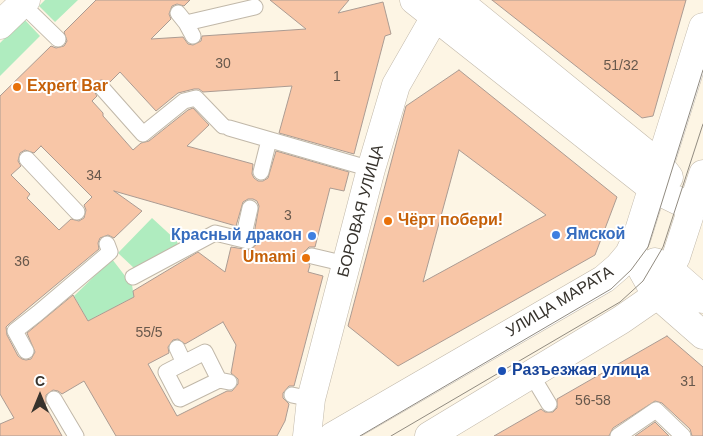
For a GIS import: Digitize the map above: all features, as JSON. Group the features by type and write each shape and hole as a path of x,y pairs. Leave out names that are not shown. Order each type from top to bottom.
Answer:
{"street":[{"path":"414,0 442,8 656,176"},
{"path":"457,0 693,208"},
{"path":"0,25 24,2"},
{"name":"БОРОВАЯ УЛИЦА","path":"307,436 301,397 346,264 396,85 442,8"},
{"name":"УЛИЦА МАРАТА","path":"333,436 604,279 618,267 631,250 637,237 656,176 696,71 703,27"},
{"path":"430,436 630,315 647,302 669,270 681,244 703,174"},
{"path":"631,250 669,270 703,299"},
{"path":"631,250 655,293 703,335"}],"lane":[{"path":"24,2 58,39"},
{"path":"186,24 255,6"},
{"path":"103,89 143,134 184,101 195,96 226,127 371,169"},
{"path":"261,172 269,140"},
{"path":"27,159 77,212"},
{"path":"139,278 215,233 245,240 250,208"},
{"path":"26,351 15,331 34,307 110,252 106,244"},
{"path":"312,256 346,264"},
{"path":"177,348 184,363"},
{"path":"205,352 224,381 180,399 166,372 184,363 205,352"},
{"path":"531,374 549,404"},
{"path":"54,399 76,436"},
{"path":"618,436 656,410 684,436"}],"green space":[{"path":"45,0 78,0 55,22 39,6"},
{"path":"24,19 40,36 0,76 0,43"},
{"path":"152,218 177,241 178,245 135,269 118,253"},
{"path":"112,259 132,285 134,297 88,321 74,296"}],"building":[{"path":"96,0 190,0 184,6 177,4 172,6 169,14 171,19 151,39 183,37 188,44 193,45 201,41 202,36 306,29 270,0 349,0 338,13 383,2 391,34 385,36 354,154 279,133 292,86 203,92 199,89 194,89 178,93 156,111 120,72 110,82 101,80 96,82 94,87 97,96 92,101 133,150 141,143 149,141 193,108 209,125 187,146 253,164 252,174 258,181 268,178 276,151 349,172 344,191 330,188 315,247 309,247 303,253 303,259 310,265 308,272 323,276 294,386 289,386 283,393 283,398 289,404 285,421 277,436 116,436 84,381 62,394 53,390 46,395 45,405 62,436 0,436 0,424 14,418 0,394 0,96 51,46 56,48 64,46 67,41 64,32","holes":["41,146 92,197 84,205 86,210 84,218 79,221 71,219 59,230 27,198 30,194 11,175 21,166 18,161 20,153 25,150 34,153","114,191 236,226 243,202 253,199 257,201 259,206 254,234 257,238 257,244 250,250 231,247 225,272 198,252 133,291 134,297 88,321 73,295 27,333 35,352 31,359 26,360 18,356 7,335 6,327 99,249 98,243 100,238 108,235 114,238 142,211","223,322 236,345 231,373 238,379 238,384 232,391 227,391 177,416 148,364 169,353 168,347 173,340 178,339 185,344"]},
{"path":"492,0 686,0 653,116 642,118"},
{"name":"Ямской","path":"459,70 617,197 595,255 398,366 348,326 406,106","holes":["459,150 546,215 423,282"]},
{"path":"667,336 703,367 703,436 692,436 690,429 662,403 655,401 613,428 609,436 494,436 541,409 545,412 553,412 557,408 557,399"},
{"path":"655,422 669,436 635,436"}],"tram line":[{"path":"360,436 611,289 631,270 648,247 703,70"},
{"path":"391,436 620,302 643,281 663,247 703,124"}],"place":[{"name":"Expert Bar","path":"17,87"},
{"name":"Чёрт побери!","path":"388,221"},
{"name":"Ямской","path":"556,235"},
{"name":"Красный дракон","path":"312,236"},
{"name":"Umami","path":"306,258"},
{"name":"Разъезжая улица","path":"502,371"}]}
